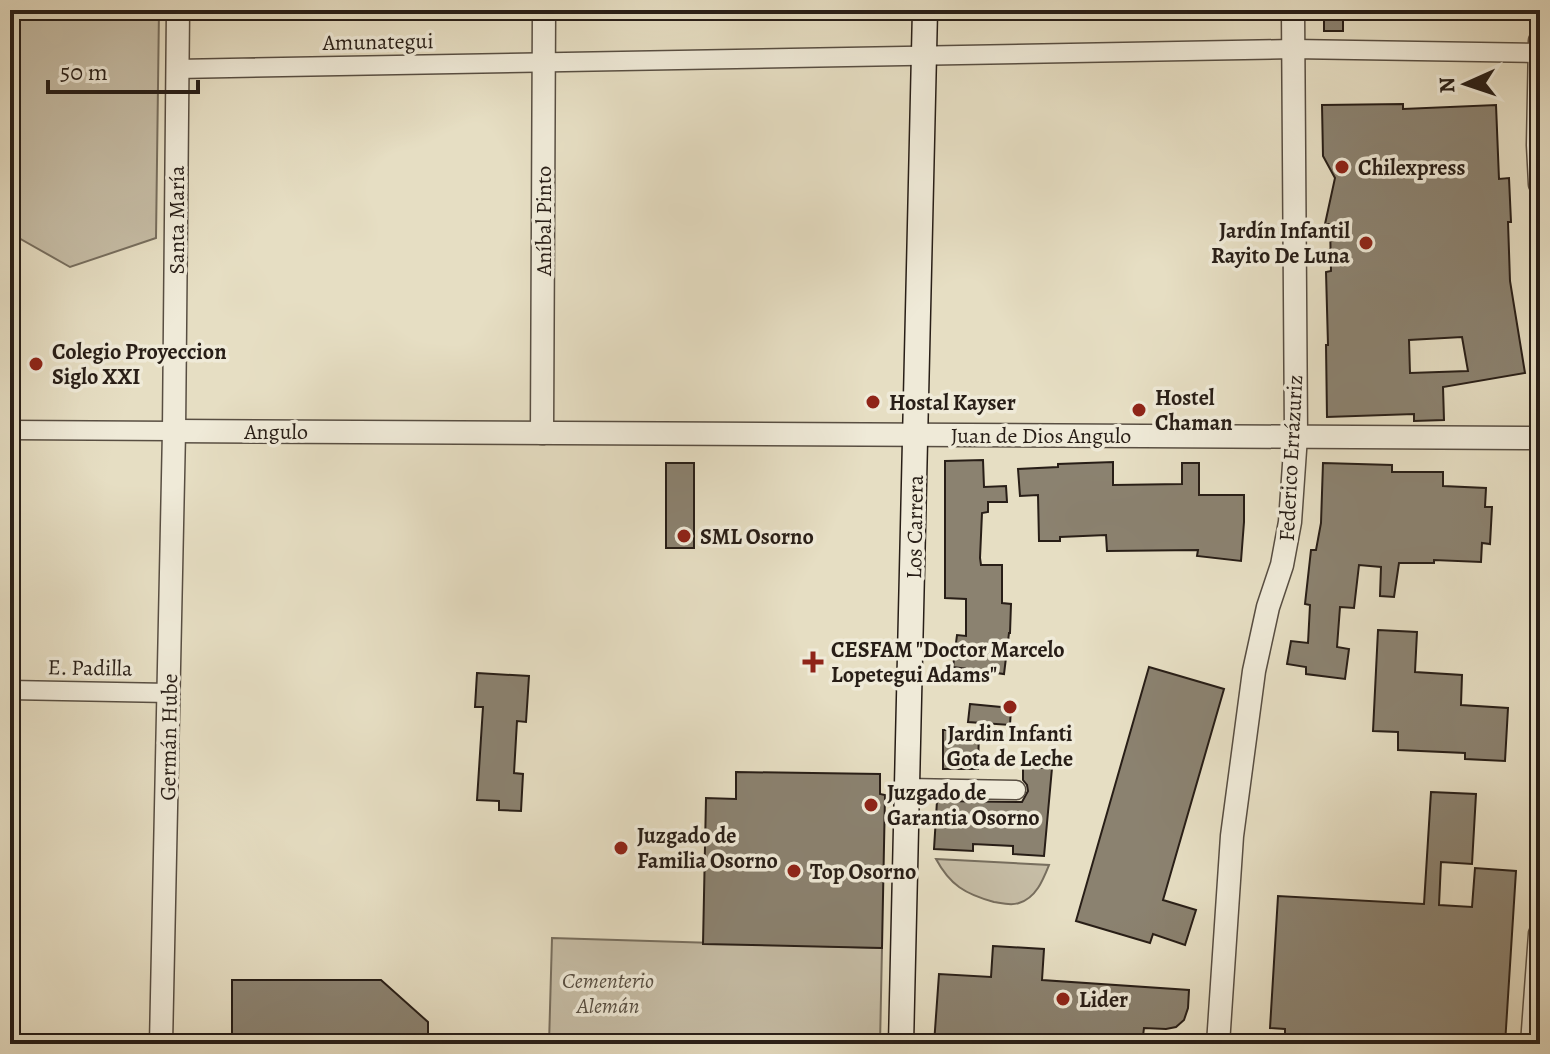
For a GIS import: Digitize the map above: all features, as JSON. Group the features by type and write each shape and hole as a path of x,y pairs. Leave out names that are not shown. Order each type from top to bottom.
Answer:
{"main road":[{"name":"Los Carrera","path":"901,1044 925,10"}],"street":[{"name":"Santa María","path":"174,431 178,10"},
{"name":"Aníbal Pinto","path":"542,433 544,10"},
{"name":"Federico Errázuriz","path":"1218,1044 1232,836 1254,671 1290,522 1296,436 1293,10"},
{"path":"1540,41 1540,184"},
{"name":"Amunategui","path":"177,69 1293,49 1539,53"},
{"name":"Angulo","path":"10,430 542,433"},
{"name":"Germán Hube","path":"161,1044 174,431"},
{"name":"Juan de Dios Angulo","path":"542,433 1540,438"},
{"name":"E. Padilla","path":"10,690 169,693"},
{"path":"907,788 1016,790"},
{"path":"1532,1044 1540,934"}],"green space":[{"path":"10,10 159,10 156,238 70,267 10,233"},
{"path":"936,859 1049,865 1034,893 1025,901 1009,904 967,892 947,876"},
{"name":"Cementerio Alemán","path":"552,938 882,948 880,1044 549,1044"}],"building":[{"path":"1324,10 1343,10 1343,31 1324,31"},
{"path":"1403,104 1403,109 1496,105 1499,179 1509,178 1510,281 1525,373 1443,387 1444,420 1414,421 1414,414 1327,417 1326,272 1331,271 1330,224 1325,224 1335,178 1323,156 1322,105","holes":["1462,337 1468,371 1410,373 1409,340"]},
{"path":"983,460 984,487 1006,486 1007,502 988,502 988,512 982,513 980,558 981,565 1002,565 1002,603 1011,604 1004,674 953,667 957,635 966,636 966,599 945,598 945,461"},
{"path":"1113,462 1113,485 1182,484 1182,463 1199,463 1199,495 1244,495 1241,561 1197,556 1198,550 1107,551 1106,535 1039,541 1038,495 1020,496 1018,469"},
{"path":"666,463 694,463 694,548 666,548"},
{"path":"1323,463 1392,465 1392,472 1443,472 1443,486 1486,488 1485,507 1492,507 1490,544 1482,543 1481,562 1434,560 1434,563 1399,563 1394,597 1380,596 1381,567 1359,565 1354,608 1340,607 1337,647 1349,649 1345,679 1306,674 1306,667 1287,664 1291,641 1308,643 1310,605 1305,604 1311,550 1316,550 1321,523"},
{"path":"1378,630 1417,632 1415,672 1462,675 1461,705 1508,708 1505,761 1465,759 1465,753 1398,750 1398,732 1373,731"},
{"path":"1149,667 1224,689 1163,900 1196,910 1185,945 1153,934 1150,943 1076,921"},
{"path":"477,673 529,676 526,722 517,721 514,773 523,774 521,811 499,810 499,801 477,800 483,707 475,707"},
{"path":"970,704 1011,708 1010,725 968,722"},
{"path":"943,730 979,730 978,769 943,769"},
{"path":"1023,768 1052,768 1044,856 1013,854 1013,846 973,844 973,851 934,849 937,801 1022,802 1028,791 1023,780"},
{"name":"Top Osorno","path":"736,772 880,774 880,794 885,795 882,948 703,944 706,798 736,799"},
{"path":"1431,792 1476,794 1472,864 1441,862 1439,905 1472,907 1475,868 1516,871 1505,1044 1285,1044 1285,1029 1270,1028 1278,896 1424,904"},
{"name":"Lider","path":"993,946 1044,949 1042,980 1189,990 1184,1020 1176,1027 1166,1029 1144,1028 1142,1044 934,1044 939,974 991,977"},
{"path":"232,980 381,980 428,1022 428,1044 232,1044"}],"place":[{"name":"Chilexpress","path":"1342,167"},
{"name":"Jardín Infantil Rayito De Luna","path":"1366,243"},
{"name":"Colegio Proyeccion Siglo XXI","path":"36,364"},
{"name":"Hostal Kayser","path":"873,402"},
{"name":"Hostel Chaman","path":"1139,410"},
{"name":"SML Osorno","path":"684,536"},
{"name":"CESFAM \"Doctor Marcelo Lopetegui Adams\"","path":"813,662"},
{"name":"Jardin Infanti Gota de Leche","path":"1010,707"},
{"name":"Juzgado de Garantia Osorno","path":"871,805"},
{"name":"Juzgado de Familia Osorno","path":"621,848"},
{"name":"Top Osorno","path":"794,871"},
{"name":"Lider","path":"1063,999"}]}
